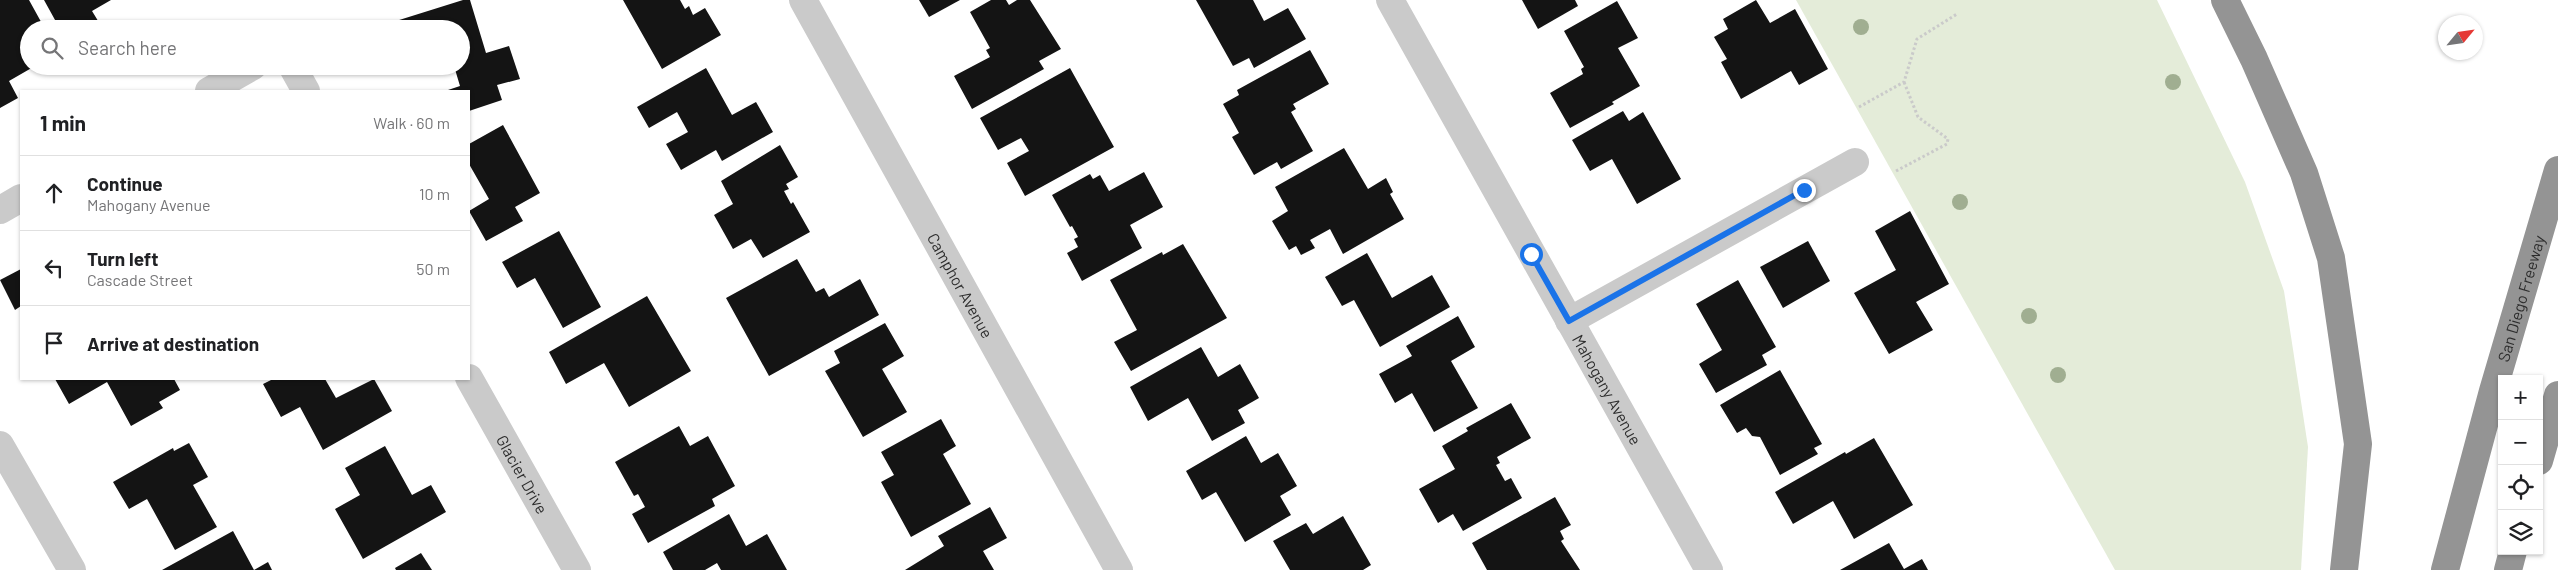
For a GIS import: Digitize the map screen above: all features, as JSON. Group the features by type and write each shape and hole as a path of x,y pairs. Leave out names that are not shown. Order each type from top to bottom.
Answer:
{"highway":[{"path":"2224,0 2254,59 2304,173 2331,258 2358,444 2344,570"},
{"name":"San Diego Freeway","path":"2445,570 2493,391 2558,170"},
{"path":"2543,447 2558,395"},
{"path":"2508,570 2513,555"}],"street":[{"name":"Camphor Avenue","path":"803,0 1119,570"},
{"name":"Mahogany Avenue","path":"1390,0 1709,570"},
{"path":"211,90 237,75"},
{"path":"297,75 305,90"},
{"path":"1569,321 1855,162"},
{"path":"0,210 20,199"},
{"name":"Glacier Drive","path":"470,380 578,570"},
{"path":"0,445 72,570"}],"path":[{"path":"1896,171 1947,144 1948,139 1918,117 1904,82 1917,39 1957,14"},
{"path":"1859,107 1904,82"}],"green space":[{"path":"1796,0 2157,0 2245,182 2284,291 2308,447 2301,570 2115,570"}],"building":[{"path":"0,0 29,0 40,20 20,20 20,75 9,81 18,98 0,108"},
{"path":"44,0 111,0 92,11 98,20 55,20"},
{"path":"463,0 470,0 486,53 509,46 520,79 497,85 502,100 470,111 470,90 448,90 460,86 457,75 470,75 470,20 399,20"},
{"path":"623,0 680,0 685,9 689,6 693,15 705,8 721,35 662,69"},
{"path":"919,0 960,0 929,17"},
{"path":"991,0 1006,0 1009,5 1017,0 1030,0 1061,49 1039,61 1044,69 972,109 954,76 990,57 986,50 990,48 970,12"},
{"path":"1196,0 1253,0 1264,21 1288,8 1306,39 1254,68 1249,58 1233,66"},
{"path":"1522,0 1575,0 1578,6 1538,29"},
{"path":"1756,0 1770,23 1795,9 1828,69 1799,85 1791,71 1741,99 1721,62 1727,59 1714,37 1728,29 1723,19"},
{"path":"1617,1 1638,38 1618,48 1640,86 1612,102 1614,104 1570,128 1550,93 1583,74 1581,69 1584,67 1564,31"},
{"path":"1310,50 1329,84 1293,104 1296,109 1291,112 1313,151 1281,169 1277,162 1254,175 1232,137 1239,133 1223,104 1239,95 1237,90"},
{"path":"706,68 732,115 756,102 773,132 722,161 716,150 681,170 666,144 688,132 677,112 649,128 637,107"},
{"path":"1070,68 1114,147 1025,196 1007,163 1029,151 1021,138 998,150 980,118"},
{"path":"1623,111 1629,121 1643,112 1681,179 1637,204 1612,159 1590,171 1572,140"},
{"path":"503,125 540,193 515,207 523,221 486,241 470,213 470,210 489,199 470,166 470,143"},
{"path":"780,145 798,177 786,184 789,189 784,191 791,204 793,202 810,232 763,258 751,239 733,249 714,215 733,204 721,181"},
{"path":"1344,148 1368,189 1386,178 1393,192 1390,194 1404,219 1343,254 1330,229 1310,240 1315,248 1301,255 1296,246 1289,250 1272,221 1288,211 1275,187"},
{"path":"1144,172 1163,207 1130,225 1142,248 1082,281 1067,253 1078,247 1074,239 1078,237 1072,226 1070,227 1052,195 1090,174 1093,179 1100,175 1109,191"},
{"path":"1910,211 1949,284 1916,302 1933,330 1889,354 1854,293 1896,270 1875,231"},
{"path":"559,231 601,307 563,328 535,278 517,288 502,262"},
{"path":"1808,241 1830,281 1783,308 1760,267"},
{"path":"1183,244 1227,318 1131,371 1114,342 1137,330 1110,280 1162,252 1163,255"},
{"path":"1367,253 1392,298 1432,275 1450,307 1380,347 1354,300 1342,306 1325,277"},
{"path":"797,259 816,292 824,288 829,297 860,279 879,315 769,376 726,298"},
{"path":"20,270 20,307 15,310 0,280"},
{"path":"1738,280 1776,347 1762,355 1767,365 1716,393 1699,364 1722,350 1696,304"},
{"path":"647,296 691,371 629,407 604,363 566,384 549,352"},
{"path":"1458,316 1475,347 1451,361 1478,408 1434,432 1412,393 1395,403 1379,374 1412,356 1406,346"},
{"path":"885,323 904,356 882,369 907,412 863,437 825,371 840,363 834,351"},
{"path":"1201,347 1218,377 1240,364 1259,398 1238,410 1245,423 1212,441 1188,398 1148,421 1130,387"},
{"path":"1780,370 1822,444 1814,448 1818,454 1780,475 1760,437 1752,436 1746,428 1737,433 1720,405"},
{"path":"56,380 175,380 180,390 159,402 163,408 131,426 107,382 69,404"},
{"path":"271,380 326,380 336,398 375,380 392,411 323,450 300,407 281,417 263,384"},
{"path":"1511,403 1531,438 1497,457 1500,463 1496,465 1505,481 1511,478 1522,498 1463,531 1453,514 1438,523 1419,489 1455,469 1442,446 1468,431 1466,428"},
{"path":"941,419 956,446 943,454 971,504 911,537 881,482 894,475 881,452"},
{"path":"679,426 690,446 708,436 735,486 712,499 715,506 648,543 632,514 645,507 638,494 634,496 615,462"},
{"path":"1246,436 1261,463 1278,453 1297,486 1280,496 1291,515 1245,542 1216,492 1202,500 1186,471"},
{"path":"1874,438 1913,505 1854,539 1833,501 1793,524 1775,492 1845,452 1846,454"},
{"path":"189,443 208,477 193,485 217,527 175,550 147,499 129,509 113,482 173,448 174,451"},
{"path":"385,446 412,495 431,485 446,512 363,559 335,509 360,495 345,468"},
{"path":"1555,497 1571,525 1560,531 1564,539 1561,541 1580,570 1487,570 1472,543"},
{"path":"990,507 1007,538 983,551 994,570 905,570 944,546 938,536"},
{"path":"729,514 746,546 767,534 787,570 721,570 717,563 705,570 673,570 663,552"},
{"path":"1343,516 1371,565 1363,570 1290,570 1273,541 1306,523 1313,534"},
{"path":"233,531 254,570 162,570"},
{"path":"1889,543 1904,569 1922,559 1928,570 1840,570"},
{"path":"421,553 432,570 396,570 395,568"},
{"path":"268,562 272,570 254,570"}],"route":[{"path":"1531,254 1569,321 1804,190"}]}
